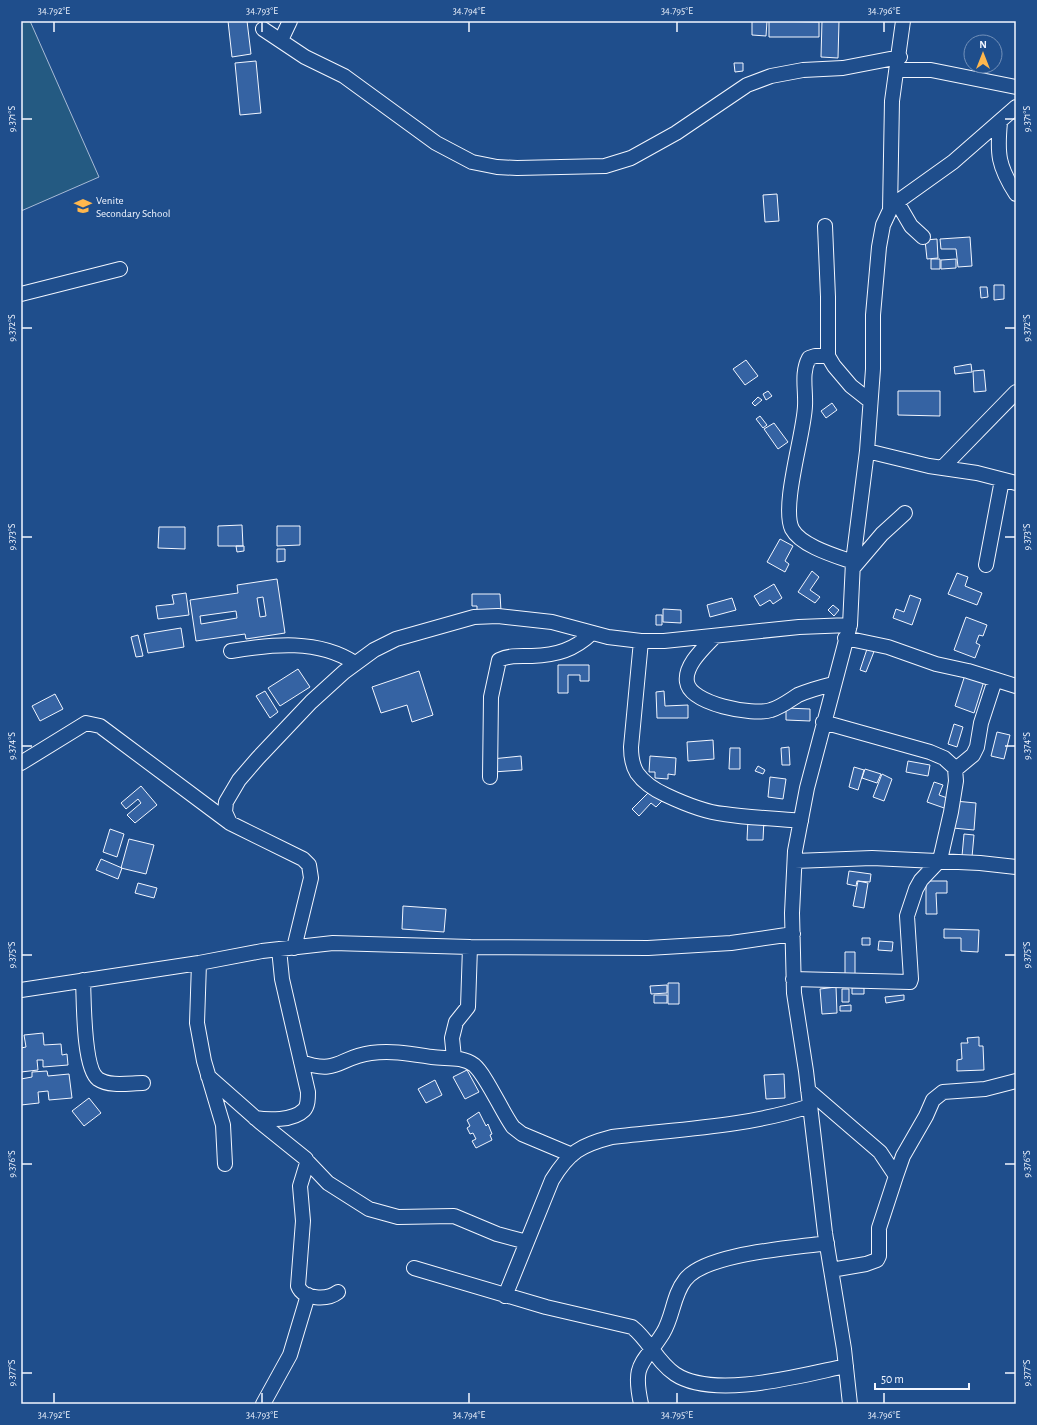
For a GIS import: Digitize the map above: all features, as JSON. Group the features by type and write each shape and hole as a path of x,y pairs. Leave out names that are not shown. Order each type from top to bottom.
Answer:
{"street":[{"path":"281,40 290,21"},
{"path":"903,21 892,101 893,206 923,237"},
{"path":"263,29 305,56 344,76 436,143 472,162 497,167 606,166 631,158 676,133 725,98 753,82 777,75 803,70 898,63 1016,87"},
{"path":"850,1404 794,993 792,913 795,861 807,788 847,631 853,565 867,451 872,369 872,315 879,247 883,225 893,206 953,162 1016,107"},
{"path":"1000,122 998,155 1002,172 1016,194"},
{"path":"825,226 828,297 828,356 834,366 851,386 870,401"},
{"path":"21,294 120,269"},
{"path":"828,356 815,356 809,358 804,370 805,406 791,492 790,518 793,530 816,548 853,565"},
{"path":"942,468 1016,392"},
{"path":"867,451 942,468 978,473 1009,481 986,565"},
{"path":"853,565 882,534 905,513"},
{"path":"230,823 225,812 226,802 239,780 305,708 356,663 374,650 396,639 474,617 498,616 552,622 592,633 641,641 715,636 792,628 847,631 936,664 1016,686"},
{"path":"490,777 491,697 499,660 509,656 534,656 563,652 582,643 592,633"},
{"path":"715,636 698,655 689,670 687,682 693,693 709,702 745,710 771,710 814,688 833,684"},
{"path":"641,641 631,747 632,759 636,772 642,780 658,791 685,804 706,811 724,814 801,820"},
{"path":"231,651 258,646 318,646 342,654 356,663"},
{"path":"956,769 973,754 977,747 981,723 994,680"},
{"path":"794,979 910,982 907,926 909,909 916,889 940,860 951,812 956,781 956,769 953,764 930,752 823,722"},
{"path":"21,762 86,723 92,723 100,726 230,823 303,859 309,866 311,878 294,948"},
{"path":"795,861 872,858 940,860 1016,867"},
{"path":"21,990 333,943 470,947 648,948 731,943 793,934"},
{"path":"454,1058 452,1038 456,1022 468,1007 470,947"},
{"path":"255,1118 264,1120 295,1116 304,1110 307,1103 308,1092 282,979 279,950"},
{"path":"199,963 197,1023 208,1076 223,1125 225,1164"},
{"path":"83,980 85,1032 93,1072 98,1079 109,1083 143,1083"},
{"path":"301,1062 324,1068 370,1053 389,1052 454,1058 474,1065 486,1082 505,1116 518,1131 572,1155"},
{"path":"208,1076 255,1118 307,1161 328,1183 368,1209 398,1218 454,1216 497,1234 527,1242"},
{"path":"831,1270 866,1264 877,1260 879,1256 879,1228 903,1156 926,1116 933,1100 939,1094 955,1091 985,1089 1016,1081"},
{"path":"808,1090 880,1152 896,1176"},
{"path":"506,1296 552,1180 562,1163 576,1150 594,1142 612,1137 734,1123 779,1116 810,1106"},
{"path":"307,1161 300,1186 303,1222 298,1280 299,1289 308,1295 330,1297 338,1292"},
{"path":"641,1404 637,1387 637,1378 640,1365 663,1333 685,1280 702,1267 726,1259 827,1243"},
{"path":"414,1268 475,1285 506,1296 632,1327 640,1333 674,1374 687,1381 705,1385 740,1385 846,1366"},
{"path":"263,1404 290,1355 308,1295"}],"shaded area":[{"path":"21,21 30,21 99,177 21,211"}],"building":[{"path":"228,21 247,21 251,54 232,57"},
{"path":"752,21 767,21 766,36 752,35"},
{"path":"769,21 819,22 819,37 769,37"},
{"path":"822,21 839,21 838,58 821,57"},
{"path":"256,61 261,113 240,115 235,63"},
{"path":"734,63 743,63 743,71 735,72"},
{"path":"777,194 779,221 765,222 763,195"},
{"path":"970,237 972,266 958,267 956,249 941,249 940,239"},
{"path":"937,239 938,258 927,259 925,240"},
{"path":"931,259 940,259 940,269 931,269"},
{"path":"956,259 956,268 941,269 941,260"},
{"path":"994,285 1004,285 1004,299 994,300"},
{"path":"980,287 987,287 988,297 981,298"},
{"path":"746,360 758,376 745,385 733,369"},
{"path":"971,364 972,372 955,374 954,367"},
{"path":"984,370 986,391 974,392 973,371"},
{"path":"768,391 772,396 766,400 763,394"},
{"path":"898,391 940,391 940,416 898,415"},
{"path":"758,397 762,400 755,406 752,403"},
{"path":"832,403 837,410 826,418 821,411"},
{"path":"760,416 767,425 763,428 756,419"},
{"path":"774,423 788,442 778,449 764,429"},
{"path":"242,525 243,546 218,546 218,526"},
{"path":"277,526 300,526 300,545 277,546"},
{"path":"159,527 185,527 185,549 158,548"},
{"path":"780,539 793,546 785,561 789,564 785,572 767,562"},
{"path":"236,546 244,546 244,551 237,552"},
{"path":"277,549 285,549 285,561 277,562"},
{"path":"812,571 819,577 810,590 820,597 815,603 798,592"},
{"path":"957,573 968,577 965,586 982,593 977,605 948,594"},
{"path":"277,579 285,633 246,639 245,634 196,641 190,600 238,593 237,585","holes":["263,597 266,616 260,617 257,598","236,611 237,618 201,624 200,616"]},
{"path":"774,584 782,598 773,604 770,600 760,606 754,596"},
{"path":"186,593 189,615 158,619 156,606 174,604 172,595"},
{"path":"472,594 500,594 501,611 477,610 477,606 472,606"},
{"path":"910,595 921,599 912,625 893,618 896,609 904,612"},
{"path":"732,598 736,610 710,617 707,605"},
{"path":"833,605 839,610 834,616 828,610"},
{"path":"663,609 681,610 681,623 663,622"},
{"path":"656,615 662,615 662,625 656,625"},
{"path":"966,617 987,625 983,636 979,635 976,643 980,645 975,658 954,650"},
{"path":"181,628 184,647 148,653 144,634"},
{"path":"138,635 143,656 136,657 131,637"},
{"path":"868,646 875,649 866,672 860,670"},
{"path":"558,665 589,665 589,681 580,681 580,675 568,675 568,693 558,693"},
{"path":"298,669 310,687 280,706 268,688"},
{"path":"419,671 433,715 412,722 407,705 381,713 372,687"},
{"path":"965,675 984,681 974,713 955,706"},
{"path":"265,691 278,712 270,718 256,696"},
{"path":"664,691 665,706 688,705 688,718 657,718 656,692"},
{"path":"55,694 63,709 40,721 32,706"},
{"path":"786,708 810,709 810,721 786,720"},
{"path":"954,724 963,727 957,747 948,744"},
{"path":"997,732 1010,735 1004,759 991,756"},
{"path":"713,740 714,759 688,761 687,742"},
{"path":"789,747 790,765 782,765 781,748"},
{"path":"730,748 740,748 740,769 729,769"},
{"path":"521,756 522,770 493,772 492,759"},
{"path":"650,756 676,758 675,775 668,774 668,779 655,778 655,772 649,772"},
{"path":"908,761 930,765 928,776 906,772"},
{"path":"758,766 765,770 763,774 755,771"},
{"path":"854,767 864,770 858,790 849,787"},
{"path":"865,769 881,774 877,783 862,778"},
{"path":"882,774 892,779 884,801 873,797"},
{"path":"770,777 786,779 783,799 768,797"},
{"path":"934,782 943,785 939,795 950,799 947,809 927,802"},
{"path":"141,786 157,805 135,823 127,815 141,803 138,799 126,809 121,803"},
{"path":"651,790 662,801 656,807 651,803 639,816 632,809"},
{"path":"955,801 976,803 974,830 953,828"},
{"path":"748,819 764,819 763,840 747,840"},
{"path":"110,829 124,834 117,857 103,852"},
{"path":"964,834 974,835 972,857 962,856"},
{"path":"129,839 154,845 146,874 121,868"},
{"path":"101,859 122,868 118,879 96,870"},
{"path":"849,871 871,874 870,882 857,881 856,886 847,884"},
{"path":"858,881 868,883 864,908 853,906"},
{"path":"926,881 947,881 947,893 936,893 937,914 926,914"},
{"path":"138,883 157,888 154,898 135,893"},
{"path":"403,906 446,909 444,932 402,929"},
{"path":"944,929 979,930 978,952 961,951 961,938 944,938"},
{"path":"862,938 870,938 870,945 862,945"},
{"path":"879,941 893,942 892,951 878,950"},
{"path":"845,952 855,952 855,977 845,977"},
{"path":"668,983 679,983 679,1004 668,1004"},
{"path":"667,985 667,993 651,994 650,986"},
{"path":"836,987 837,1013 822,1014 820,989"},
{"path":"852,988 864,988 864,994 852,994"},
{"path":"842,989 849,989 849,1002 842,1002"},
{"path":"654,995 667,995 667,1003 654,1003"},
{"path":"904,995 904,1000 886,1003 885,997"},
{"path":"851,1005 851,1011 840,1011 840,1006"},
{"path":"43,1033 44,1045 61,1044 62,1055 67,1054 68,1065 43,1067 43,1060 37,1060 38,1070 21,1072 21,1048 26,1047 24,1035"},
{"path":"979,1037 979,1046 983,1046 984,1070 957,1071 957,1060 962,1059 961,1043 968,1043 967,1038"},
{"path":"467,1070 479,1092 465,1099 453,1077"},
{"path":"47,1071 48,1076 69,1074 72,1098 49,1100 48,1091 38,1092 39,1103 21,1105 21,1079 32,1077 32,1072"},
{"path":"784,1074 785,1098 766,1099 764,1075"},
{"path":"435,1080 442,1095 426,1103 418,1089"},
{"path":"89,1098 101,1113 84,1126 72,1111"},
{"path":"479,1112 486,1126 488,1124 492,1134 490,1135 492,1140 476,1148 472,1141 476,1139 473,1133 470,1134 467,1128 470,1126 467,1120"}],"place":[{"name":"Venite Secondary School","path":"83,206"}]}
